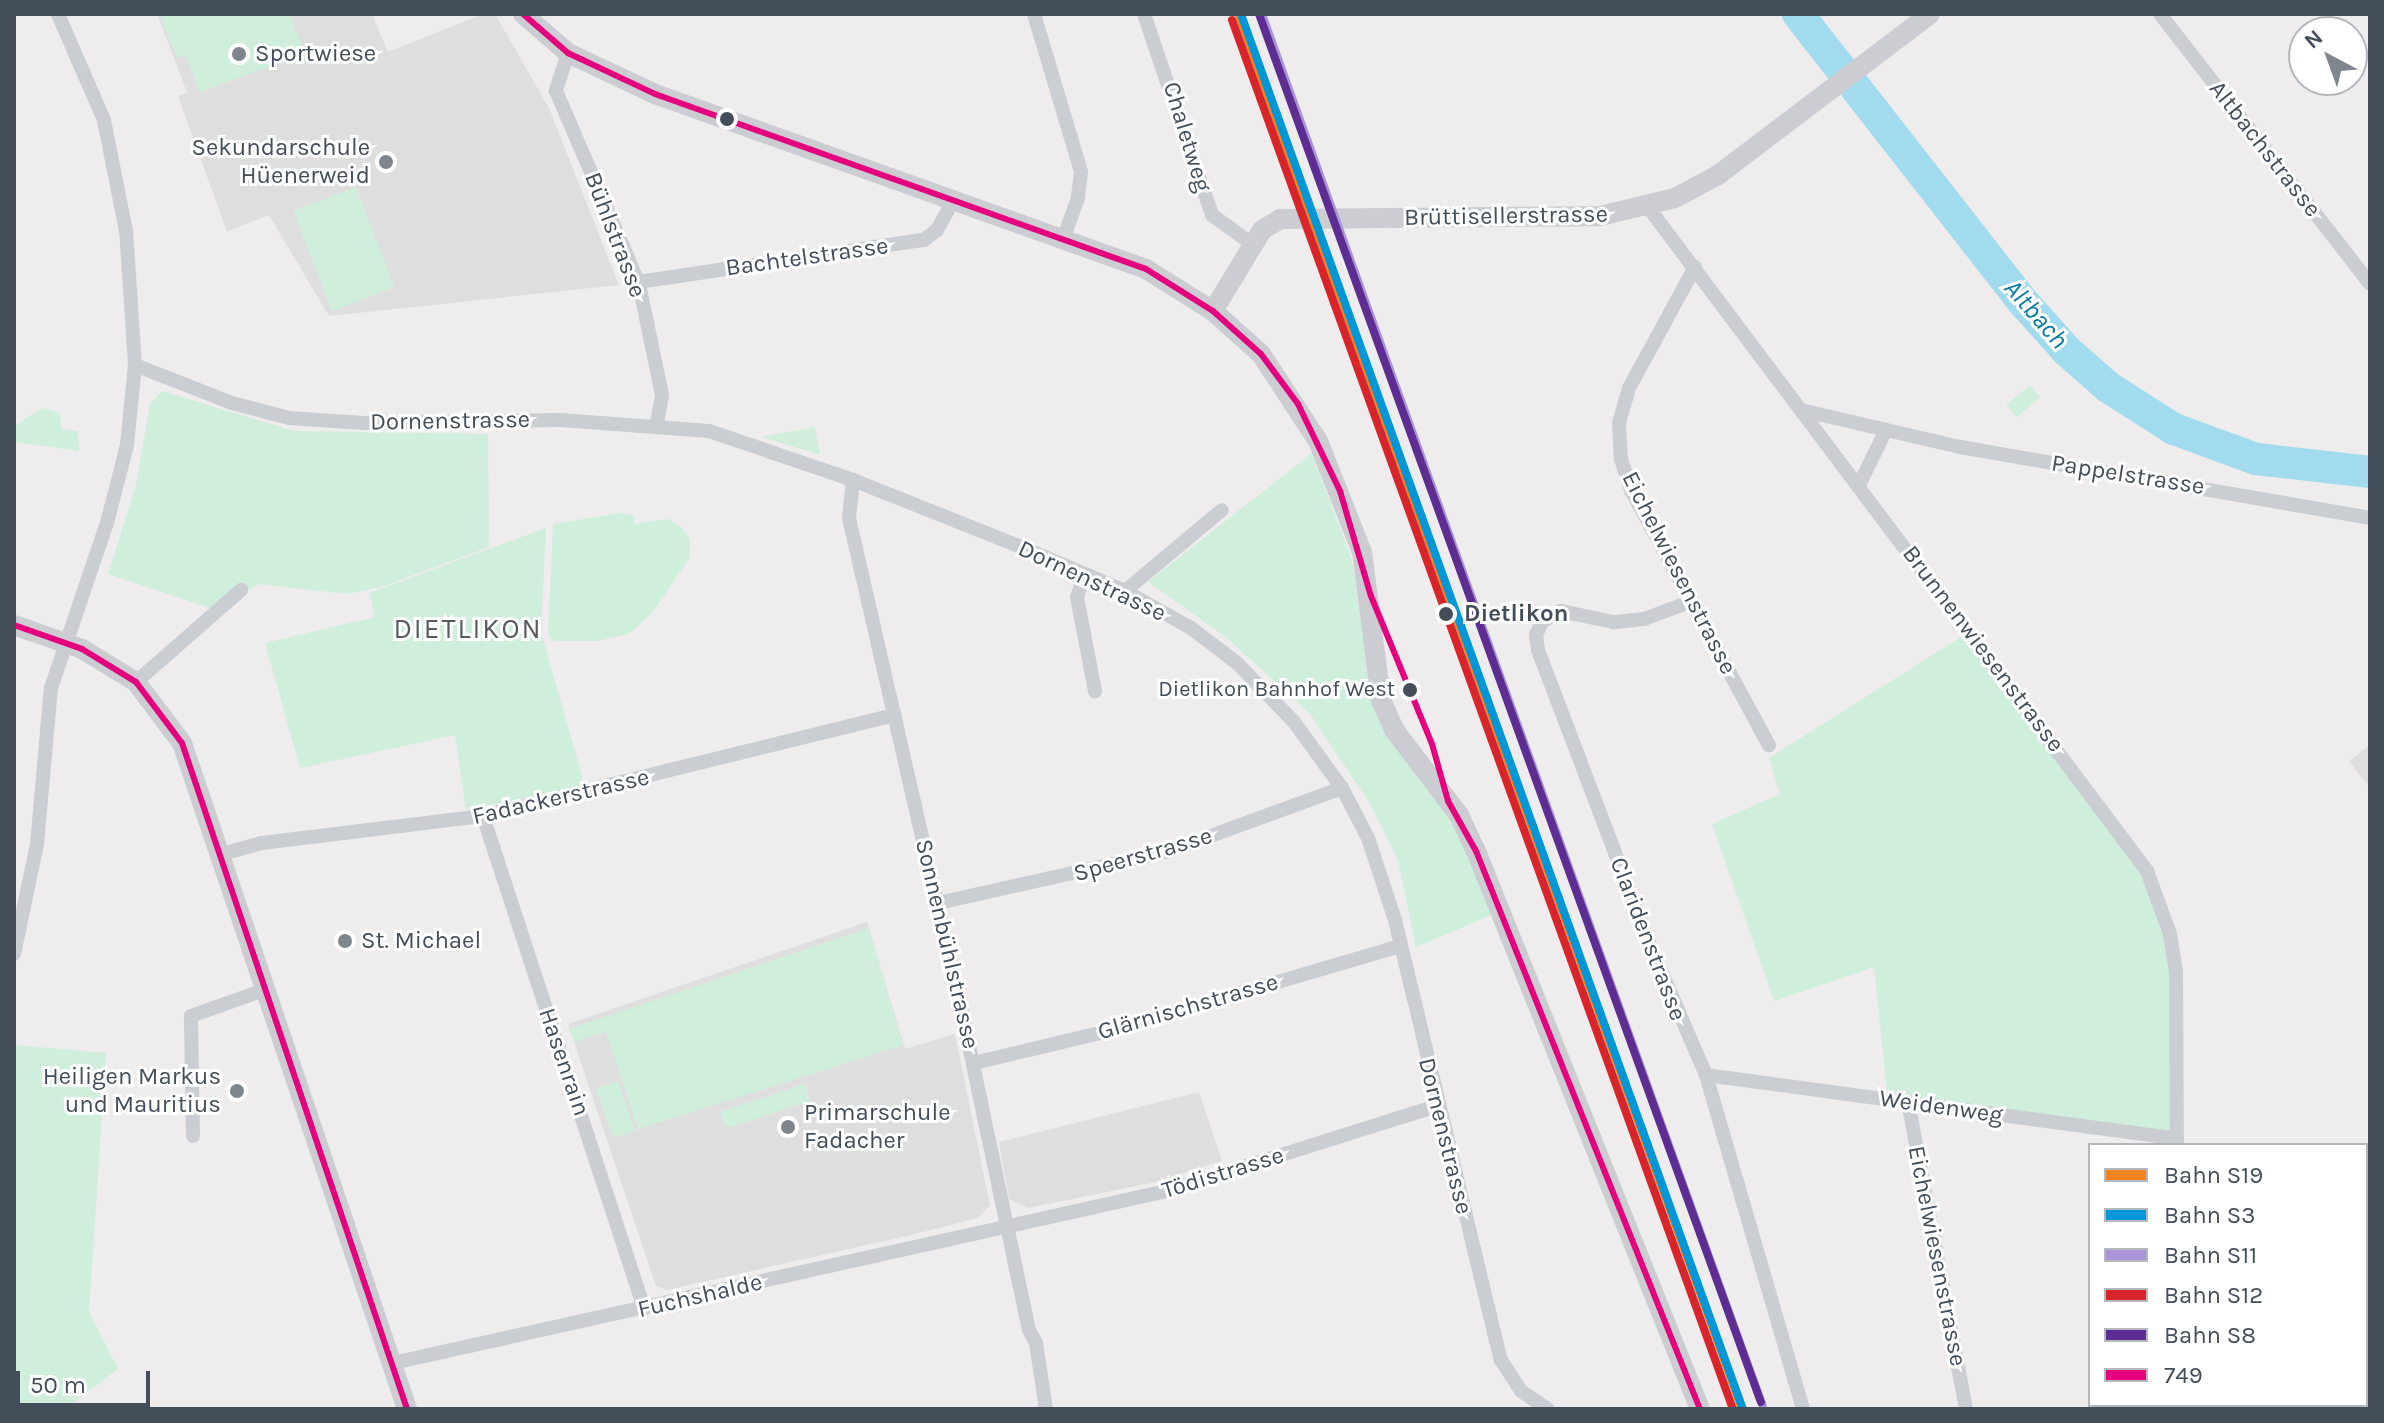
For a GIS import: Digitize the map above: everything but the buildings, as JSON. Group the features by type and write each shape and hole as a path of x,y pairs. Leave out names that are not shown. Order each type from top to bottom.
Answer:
{"street":[{"path":"14,954 35,857 51,688 64,641 107,523 124,458 135,365 126,231 104,120 58,14"},
{"path":"523,14 568,53 655,94 1146,269 1213,311 1261,354 1318,441 1367,573 1371,651 1381,700 1395,731 1459,815 1476,851 1700,1409"},
{"path":"1034,14 1081,172 1078,198 1063,240"},
{"name":"Chaletweg","path":"1144,14 1212,215 1252,244"},
{"name":"Brüttisellerstrasse","path":"1213,311 1252,244 1270,223 1298,216 1437,221 1600,216 1648,207 1718,175 1930,14"},
{"name":"Altbachstrasse","path":"2160,14 2370,284"},
{"name":"Bühlstrasse","path":"568,53 556,91 638,282 662,395 657,424"},
{"name":"Bachtelstrasse","path":"638,282 924,240 937,230 954,199"},
{"name":"Brunnenwiesenstrasse","path":"1648,207 1860,483 2147,871 2170,934 2176,972 2177,1142"},
{"name":"Eichelwiesenstrasse","path":"1695,267 1633,380 1619,424 1621,459 1632,492 1769,745"},
{"name":"Dornenstrasse","path":"135,365 232,403 289,418 657,424 709,431 853,480 1085,574 1125,591 1191,628 1237,663 1294,722 1342,788 1382,872 1436,1106 1501,1360 1521,1391 1548,1409"},
{"name":"Pappelstrasse","path":"1805,411 1885,432 2370,518"},
{"path":"1860,483 1885,432"},
{"name":"Sonnenbühlstrasse","path":"853,480 849,518 974,1063 1029,1330 1036,1343 1046,1409"},
{"path":"1125,591 1222,510"},
{"path":"1085,574 1077,597 1095,691"},
{"path":"136,682 241,590"},
{"name":"Claridenstrasse","path":"1692,601 1644,619 1613,622 1561,611 1549,615 1536,635 1654,954 1706,1075 1803,1409"},
{"path":"14,625 64,641 136,682 182,743 407,1409"},
{"name":"Fadackerstrasse","path":"222,854 262,843 483,816 895,715"},
{"name":"Speerstrasse","path":"938,903 1167,852 1342,788"},
{"name":"Hasenrain","path":"483,816 644,1308"},
{"name":"Glärnischstrasse","path":"974,1063 1125,1027 1400,946"},
{"path":"193,1136 191,1016 267,989"},
{"name":"Weidenweg","path":"1706,1075 2177,1142"},
{"name":"Eichelwiesenstrasse","path":"1908,1102 1966,1409"},
{"name":"Tödistrasse","path":"1007,1226 1167,1191 1436,1106"},
{"name":"Fuchshalde","path":"393,1363 1007,1226"}],"shaded area":[{"name":"Sekundarschule Hüenerweid","path":"157,14 372,14 388,52 483,14 495,14 549,108 619,285 329,316 269,215 227,232 178,96 187,92"},
{"path":"2370,745 2370,788 2349,761"},
{"name":"Primarschule Fadacher","path":"867,922 905,1049 955,1034 990,1205 978,1218 911,1235 667,1290 656,1286 568,1024"},
{"path":"1199,1092 1222,1161 1156,1182 1028,1208 1009,1199 999,1142"}],"green space":[{"name":"Sportwiese","path":"159,14 289,14 305,53 200,92 185,55 177,58"},
{"path":"356,187 394,287 332,311 293,211"},
{"path":"2030,385 2040,397 2017,417 2006,405"},
{"path":"162,391 294,431 488,434 489,547 381,587 347,594 259,584 216,610 108,574 136,485 150,404"},
{"path":"42,408 60,413 61,429 78,431 79,451 14,442 14,426"},
{"path":"814,427 820,455 762,437"},
{"path":"1312,453 1352,561 1370,685 1453,820 1496,913 1416,947 1398,860 1371,805 1310,714 1226,637 1148,582"},
{"path":"619,513 633,515 634,524 668,519 681,527 690,539 690,557 653,612 630,633 598,641 554,641 548,635 553,524"},
{"path":"546,528 541,632 582,776 579,787 466,810 455,735 300,768 265,643 375,617 369,593"},
{"path":"1969,632 2130,843 2170,934 2177,1139 1888,1100 1874,967 1774,1001 1712,824 1780,794 1769,758"},
{"path":"869,928 903,1045 638,1129 606,1032 574,1042 569,1029"},
{"path":"14,1045 106,1053 89,1312 118,1369 65,1409 14,1409"},
{"path":"618,1081 635,1130 613,1138 596,1088"},
{"path":"805,1084 810,1101 731,1127 724,1124 720,1112"}],"waterway":[{"name":"Altbach","path":"1798,14 2024,303 2067,351 2108,387 2174,429 2256,459 2370,472"}],"rail line":[{"name":"S19","path":"1238,14 1742,1409"},
{"name":"S8","path":"1259,14 1761,1402"},
{"name":"S11","path":"1262,14 1763,1406"},
{"name":"S3","path":"1242,17 1743,1409"},
{"name":"S12","path":"1232,20 1733,1409"}],"transit line":[{"name":"749","path":"523,14 568,53 655,94 1146,269 1213,311 1261,354 1298,404 1340,491 1371,596 1432,744 1448,801 1476,851 1700,1409"},
{"name":"749","path":"14,625 82,649 136,682 182,743 407,1409"}],"place":[{"name":"Sportwiese","path":"239,54"},
{"name":"Sekundarschule Hüenerweid","path":"386,162"},
{"name":"Dietlikon","path":"1446,614"},
{"name":"Dietlikon Bahnhof West","path":"1410,690"},
{"name":"St. Michael","path":"345,941"},
{"name":"Heiligen Markus und Mauritius","path":"237,1091"},
{"name":"Primarschule Fadacher","path":"788,1127"}],"district":[{"name":"DIETLIKON","path":"468,629"}]}
